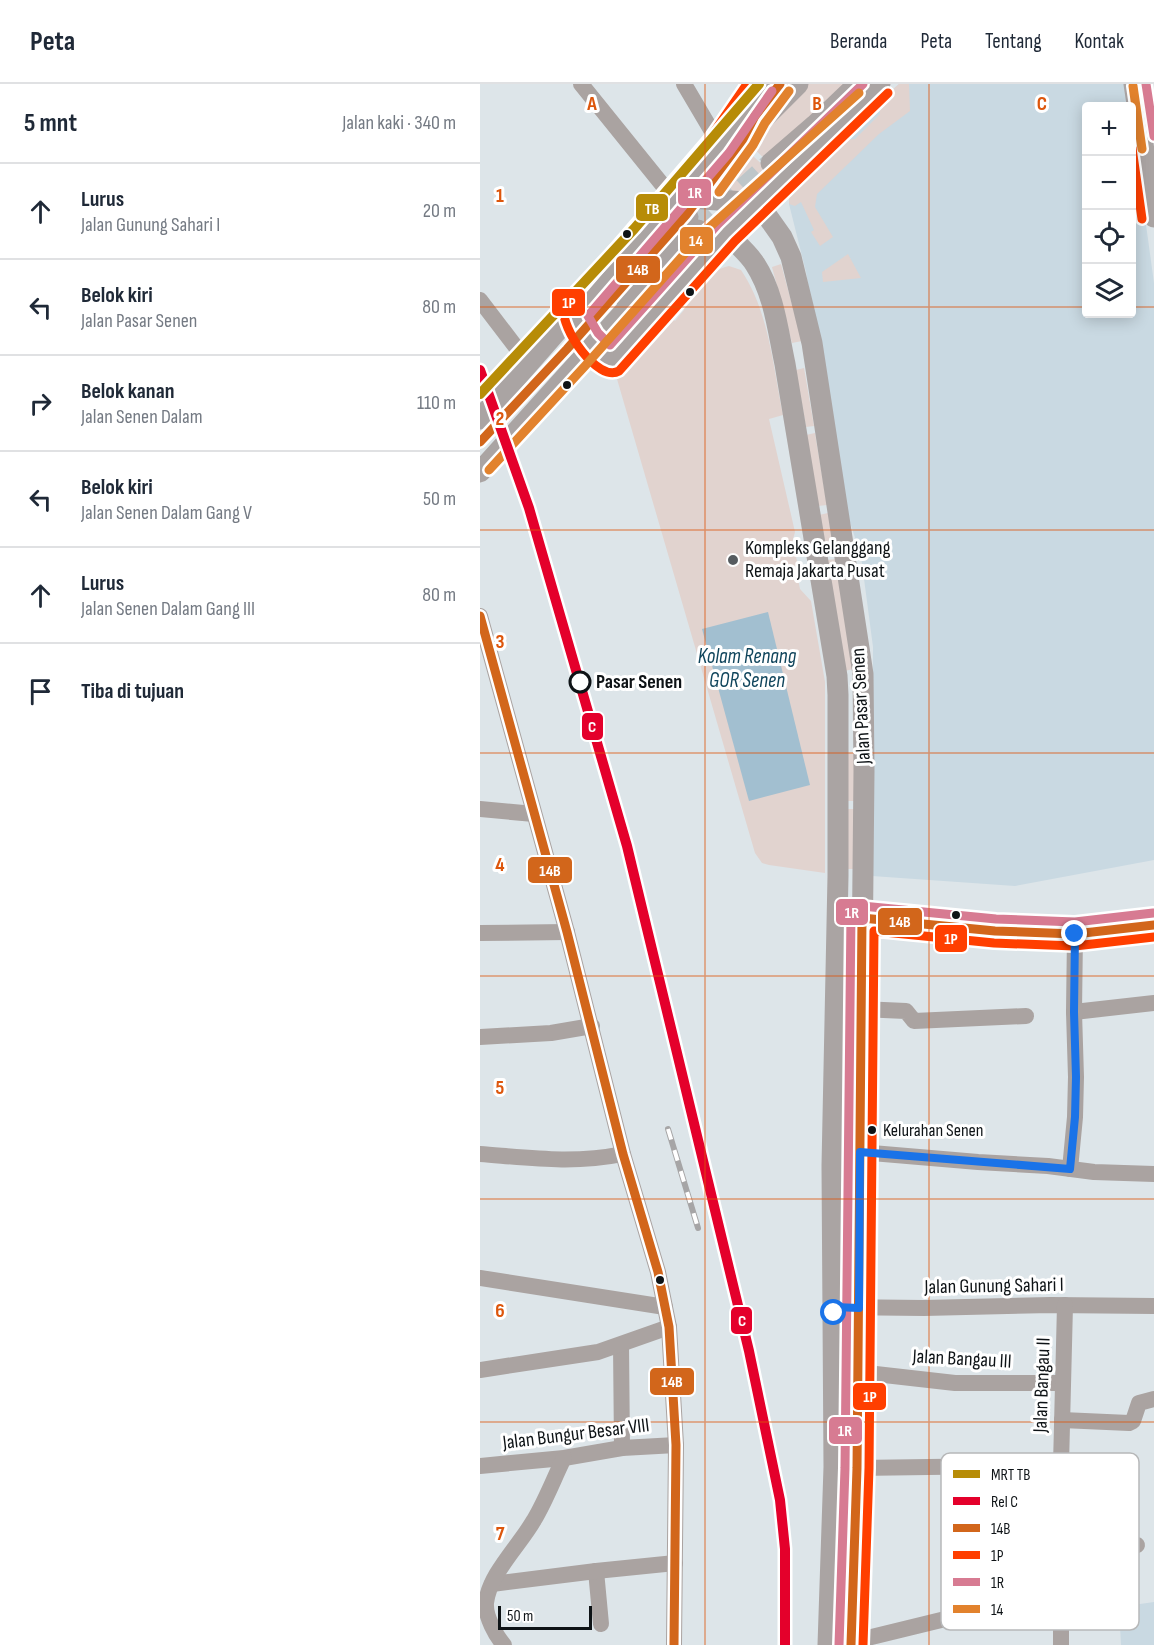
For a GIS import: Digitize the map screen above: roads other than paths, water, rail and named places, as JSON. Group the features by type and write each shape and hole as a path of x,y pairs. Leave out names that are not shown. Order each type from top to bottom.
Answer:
{"main road":[{"path":"480,419 528,363 576,317 720,145 762,84"},
{"path":"775,84 755,116 746,141 758,124 798,84"},
{"path":"771,163 858,84"},
{"path":"576,317 585,338 607,358 726,234 880,84"},
{"path":"1134,84 1154,217"},
{"path":"676,197 758,203"},
{"name":"Jalan Pasar Senen","path":"758,203 782,237 791,257 814,359 863,674 859,1308 857,1468 851,1643"},
{"path":"480,451 693,224 480,472"},
{"name":"Jalan Pasar Senen","path":"726,234 755,264 764,281 775,315 837,676 834,1467 828,1645"},
{"path":"785,364 814,359"},
{"path":"834,1073 860,1073"}],"street":[{"path":"581,84 669,193 676,197"},
{"path":"684,84 720,145"},
{"path":"480,300 528,363"},
{"path":"480,616 487,668 534,814 592,1026 623,1154 666,1307 676,1445 674,1645"},
{"path":"480,809 534,814"},
{"path":"480,933 567,932"},
{"path":"1070,1169 1076,1077 1075,934"},
{"path":"1074,1012 1154,1003"},
{"path":"861,1009 906,1011 914,1021 1026,1016"},
{"path":"480,1036 542,1034 592,1026"},
{"path":"860,1152 1094,1172 1154,1174"},
{"path":"480,1154 546,1160 582,1160 623,1154"},
{"path":"480,1278 666,1307"},
{"name":"Jalan Bangau II","path":"1061,1453 1065,1305"},
{"name":"Jalan Gunung Sahari I","path":"834,1307 1154,1306"},
{"path":"480,1370 598,1352 669,1327"},
{"path":"621,1345 622,1448"},
{"name":"Jalan Bangau III","path":"858,1372 955,1383 1063,1383"},
{"path":"1062,1420 1129,1423 1133,1421 1139,1403 1154,1399"},
{"name":"Jalan Bungur Besar VIII","path":"480,1466 564,1458 622,1448 676,1445"},
{"path":"504,1645 498,1639 483,1610 488,1594 492,1584 534,1521 564,1458"},
{"path":"857,1468 941,1467"},
{"path":"492,1584 675,1563"},
{"path":"596,1571 601,1624"},
{"path":"851,1643 941,1621"},
{"name":"Jalan Bangau II","path":"1061,1630 1061,1645"}],"water":[{"name":"Kolam Renang GOR Senen","path":"768,612 810,785 749,801 702,629"}],"tunnel":[{"path":"692,212 746,141"},
{"path":"698,230 771,163"}],"railway":[{"path":"668,1129 698,1228"}],"metro line":[{"name":"TB","path":"480,394 634,229 759,84"}],"rail line":[{"name":"C","path":"480,370 529,508 627,846 749,1351 780,1500 785,1549 785,1645"}],"place":[{"name":"Kompleks Gelanggang Remaja Jakarta Pusat","path":"733,560"},
{"name":"Pasar Senen","path":"580,682"},
{"name":"Kelurahan Senen","path":"872,1130"}]}
